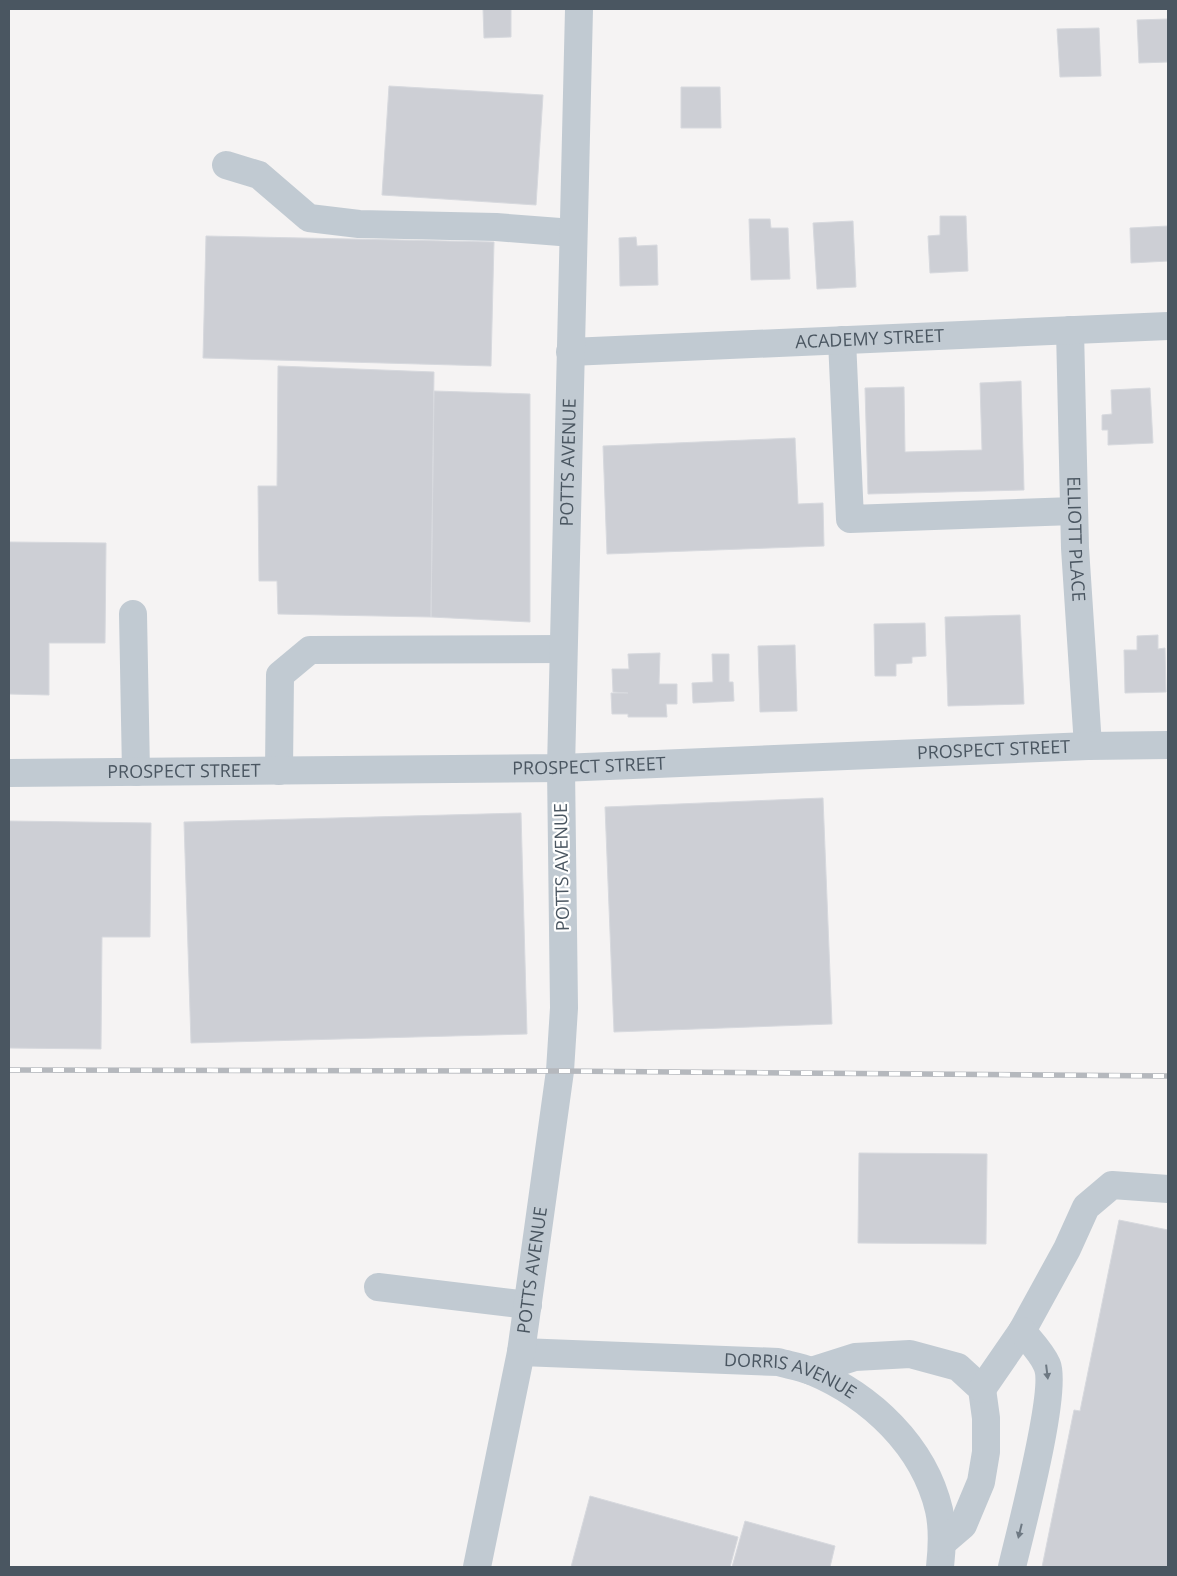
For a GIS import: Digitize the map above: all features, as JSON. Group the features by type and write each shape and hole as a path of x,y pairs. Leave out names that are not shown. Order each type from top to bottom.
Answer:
{"street":[{"name":"POTTS AVENUE","path":"477,1567 521,1352 560,1071 564,1008 561,768 578,9"},
{"path":"226,165 259,174 309,218 359,224 496,227 573,233"},
{"name":"ACADEMY STREET","path":"570,352 1168,326"},
{"name":"ELLIOTT PLACE","path":"1070,330 1074,511 1088,746"},
{"path":"842,340 850,519 1074,511"},
{"path":"133,614 136,772"},
{"path":"279,771 280,675 310,650 564,648"},
{"name":"PROSPECT STREET","path":"9,774 561,768 1088,746 1168,745"},
{"path":"941,1555 964,1525 981,1482 986,1452 986,1427 982,1389 1022,1331 1067,1248 1086,1207 1112,1185 1168,1189"},
{"path":"378,1287 528,1305"},
{"path":"1012,1567 1049,1395 1048,1365 1022,1331"},
{"name":"DORRIS AVENUE","path":"521,1352 778,1362 810,1371 852,1392 888,1421 907,1443 927,1474 939,1510 941,1555"},
{"path":"810,1371 855,1357 910,1354 958,1367 982,1389"}],"building":[{"path":"483,9 511,9 511,37 484,38"},
{"path":"1168,19 1168,62 1139,63 1137,20"},
{"path":"1099,28 1101,76 1060,77 1057,29"},
{"path":"389,86 543,95 536,205 382,195"},
{"path":"681,87 720,87 721,128 681,128"},
{"path":"940,216 966,216 968,271 930,273 928,236 940,235"},
{"path":"749,219 770,219 771,228 788,228 790,279 751,280"},
{"path":"853,221 856,287 817,289 813,223"},
{"path":"1168,226 1168,261 1131,263 1130,228"},
{"path":"206,236 494,242 491,366 203,358"},
{"path":"636,237 637,246 657,245 658,285 620,286 619,238"},
{"path":"278,366 434,372 431,617 278,614 277,581 259,581 258,486 277,486"},
{"path":"1021,381 1024,490 868,494 865,388 904,387 905,452 982,450 980,383"},
{"path":"1150,388 1153,443 1108,445 1108,430 1102,430 1102,415 1112,414 1111,390"},
{"path":"434,391 530,394 530,622 431,617"},
{"path":"795,438 798,504 823,503 824,546 607,554 603,446"},
{"path":"9,542 106,543 105,643 49,643 49,695 9,694"},
{"path":"1020,615 1024,704 948,706 945,617"},
{"path":"925,623 926,656 912,657 912,663 896,664 896,676 875,676 874,624"},
{"path":"1158,635 1158,649 1165,648 1166,692 1125,693 1124,650 1137,650 1137,636"},
{"path":"795,645 797,711 760,712 758,646"},
{"path":"660,653 659,684 677,684 677,704 666,704 667,717 628,717 628,714 612,714 611,693 628,693 613,692 612,669 629,669 628,654"},
{"path":"712,654 729,654 729,682 733,682 734,701 693,703 692,683 713,682"},
{"path":"823,798 832,1024 614,1032 605,807"},
{"path":"521,813 527,1034 191,1043 184,822"},
{"path":"9,821 151,823 150,937 102,937 101,1049 9,1048"},
{"path":"859,1153 987,1154 986,1244 858,1243"},
{"path":"1119,1220 1168,1230 1168,1567 1042,1567 1074,1410 1080,1411"},
{"path":"590,1496 738,1537 730,1567 571,1567"},
{"path":"745,1521 835,1546 830,1567 732,1567"}],"railway":[{"path":"9,1070 560,1071 1168,1076"}]}
